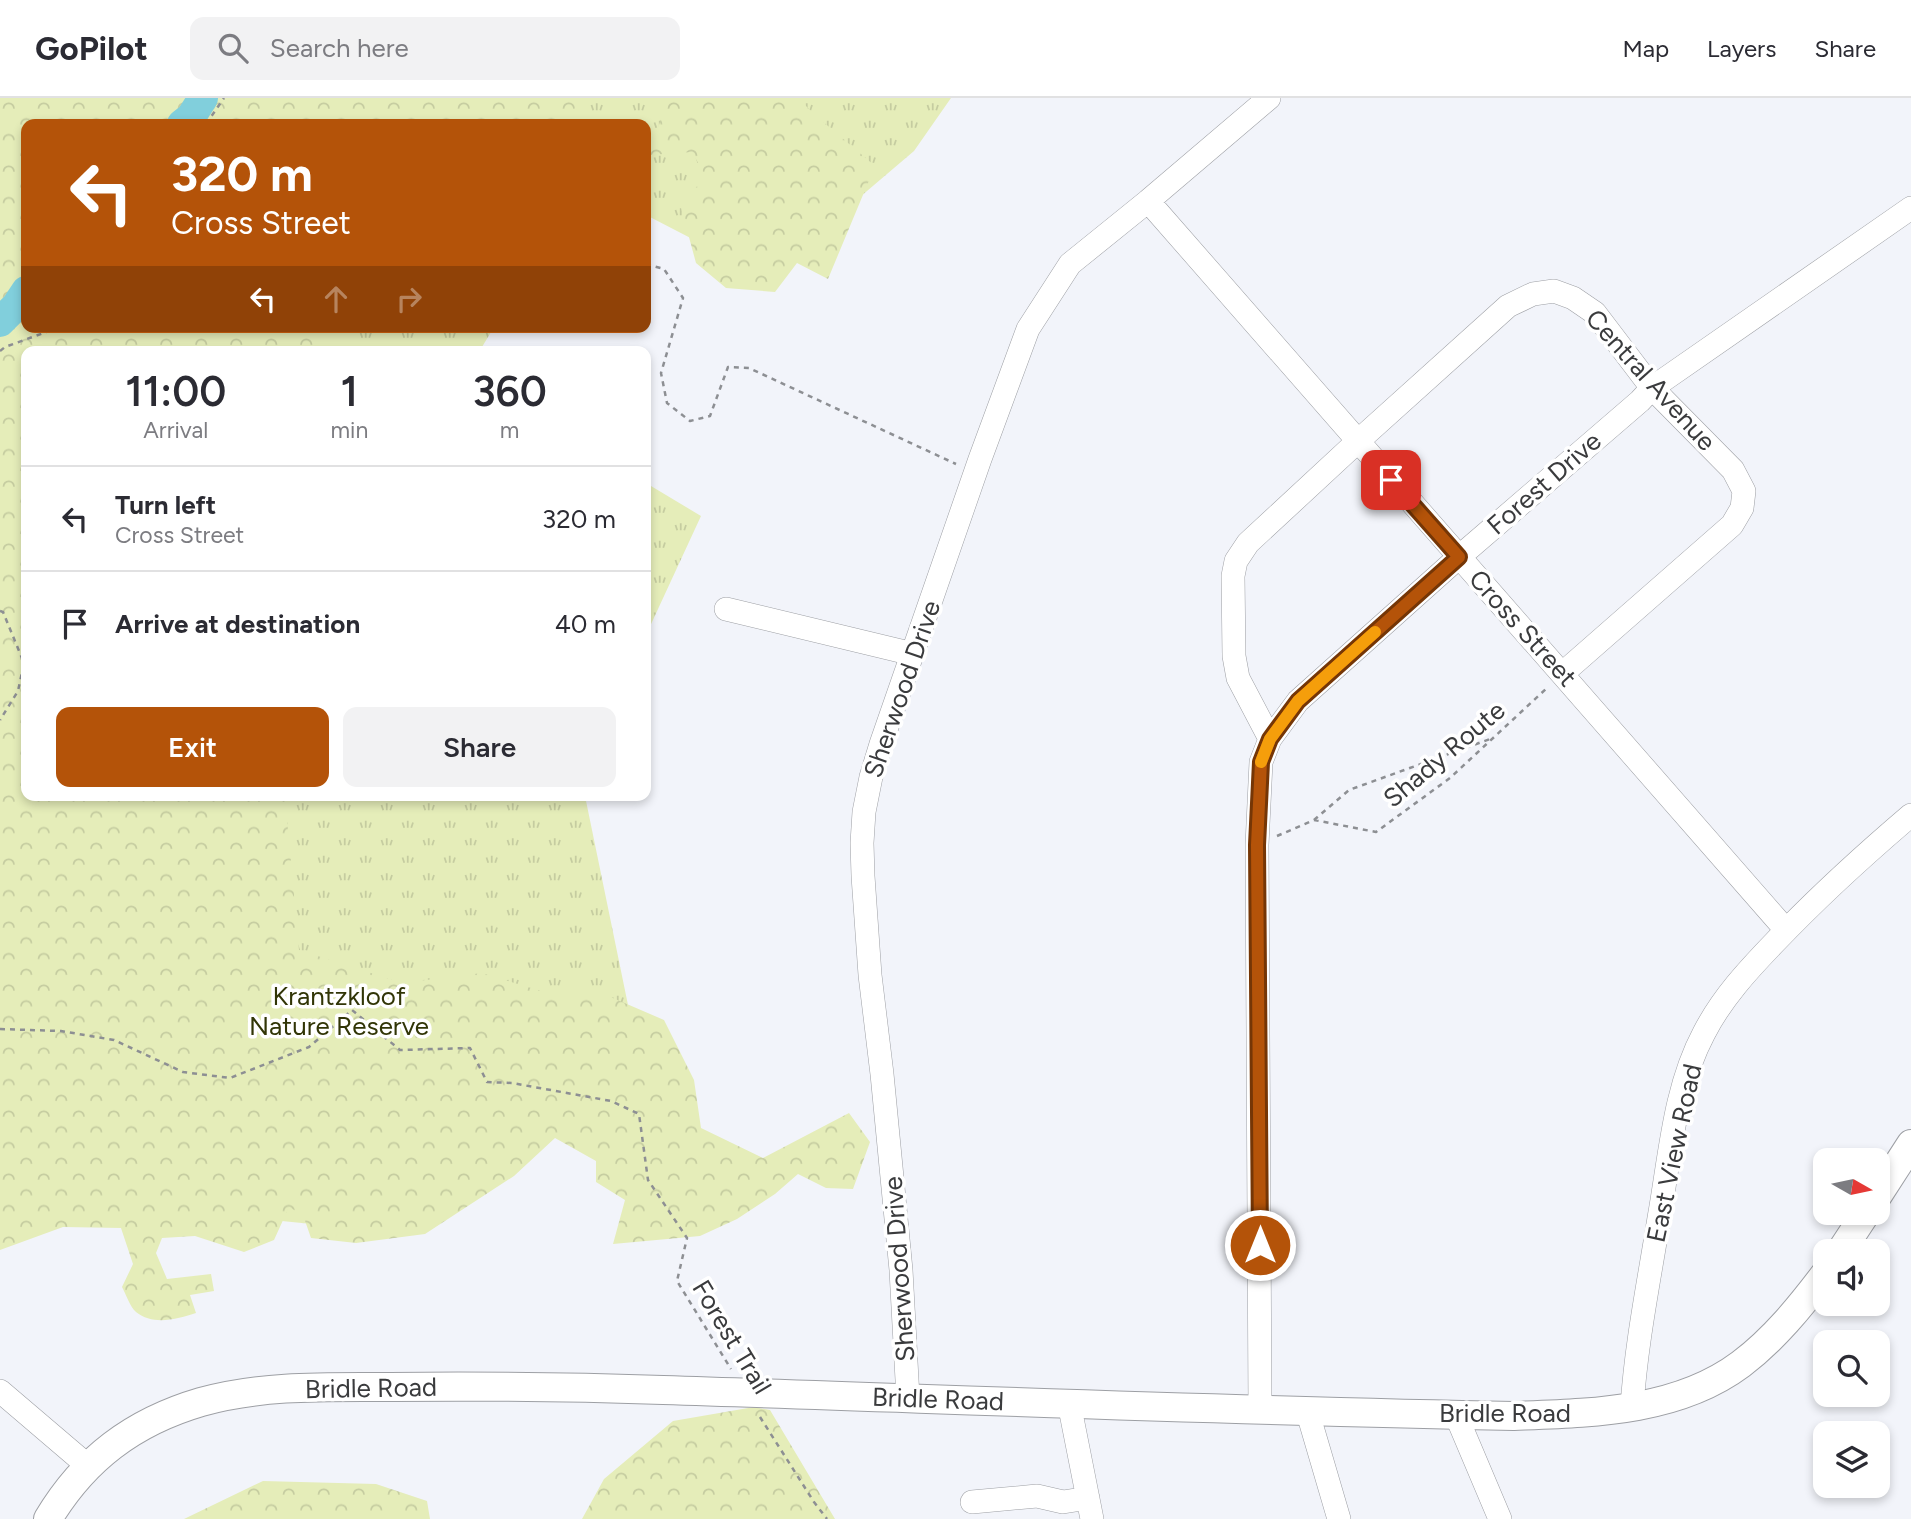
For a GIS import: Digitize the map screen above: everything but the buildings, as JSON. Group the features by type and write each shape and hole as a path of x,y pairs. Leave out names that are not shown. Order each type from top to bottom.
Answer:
{"main road":[{"path":"1890,1176 1911,1144"},
{"name":"Bridle Road","path":"48,1519 69,1487 88,1466 122,1438 143,1425 203,1402 256,1391 501,1386 1456,1415 1574,1414 1632,1407 1706,1385 1740,1365 1766,1343 1791,1318 1813,1290"}],"street":[{"name":"Sherwood Drive","path":"908,1398 901,1270 870,975 862,843 864,812 871,777 975,473 1028,329 1070,264 1269,98"},
{"name":"Cross Street","path":"1148,201 1786,930"},
{"name":"Forest Drive","path":"1260,1409 1257,845 1261,762 1270,739 1298,701 1652,388 1911,208"},
{"name":"Central Avenue","path":"1270,739 1238,678 1234,656 1233,576 1236,561 1248,543 1508,306 1533,294 1554,291 1573,298 1595,313 1652,388 1733,470 1744,491 1742,508 1732,525 1563,673"},
{"path":"726,609 913,654"},
{"name":"East View Road","path":"1632,1407 1636,1361 1672,1140 1689,1065 1704,1032 1737,982 1786,930 1819,896 1911,815"},
{"path":"0,1391 88,1466"},
{"path":"972,1502 1037,1496 1090,1509 1069,1403"},
{"path":"1307,1410 1339,1519"},
{"path":"1456,1415 1500,1519"}],"path":[{"path":"209,119 224,98"},
{"path":"651,265 664,269 683,299 661,373 667,403 690,421 710,416 728,367 749,368 975,473"},
{"path":"0,351 44,333"},
{"path":"0,611 3,612 21,656"},
{"name":"Shady Route","path":"1314,820 1376,832 1450,778 1563,673"},
{"path":"0,720 18,691 21,677"},
{"path":"1257,845 1314,820 1349,790 1493,738"},
{"name":"Forest Trail","path":"0,1029 61,1031 114,1040 183,1072 230,1077 309,1047 352,1010 400,1050 470,1048 487,1082 512,1083 611,1101 639,1115 648,1180 687,1238 677,1281 745,1393 827,1519"}],"green space":[{"name":"Krantzkloof Nature Reserve","path":"0,98 951,98 914,151 766,277 651,218 651,119 21,119 21,333 490,333 483,346 21,346 21,801 586,801 628,1005 557,1126 342,1227 240,1217 7,1217"},
{"name":"Krantzkloof Nature Reserve","path":"0,98 587,98 579,103 567,119 21,119 21,333 334,333 329,346 21,346 21,801 285,801 299,950 402,983 482,973 541,991 599,992 664,1020 694,1080 701,1128 763,1158 849,1113 870,1142 853,1189 826,1188 798,1174 775,1194 737,1219 700,1236 613,1244 625,1200 596,1182 596,1161 555,1138 514,1176 425,1234 356,1243 311,1238 303,1215 289,1207 274,1240 244,1252 195,1236 162,1238 156,1253 167,1279 211,1274 214,1291 190,1295 196,1313 166,1320 143,1316 134,1310 128,1300 122,1287 133,1264 121,1228 63,1227 0,1250"},
{"path":"668,98 798,98 875,166 828,279 797,263 775,292 726,288 696,263 680,204 706,177 692,152 651,155"},
{"path":"651,486 701,516 651,624"},
{"path":"754,1407 770,1410 835,1519 582,1519 604,1479 673,1421"},
{"path":"263,1481 376,1484 427,1501 430,1519 184,1519"}],"waterway":[{"path":"188,119 203,98"},
{"path":"0,322 21,298"}],"slow traffic":[{"path":"1261,762 1270,739 1298,701 1375,632"}],"route":[{"path":"1260,1245 1257,845 1261,762 1270,739 1298,701 1459,557 1391,480"}]}
